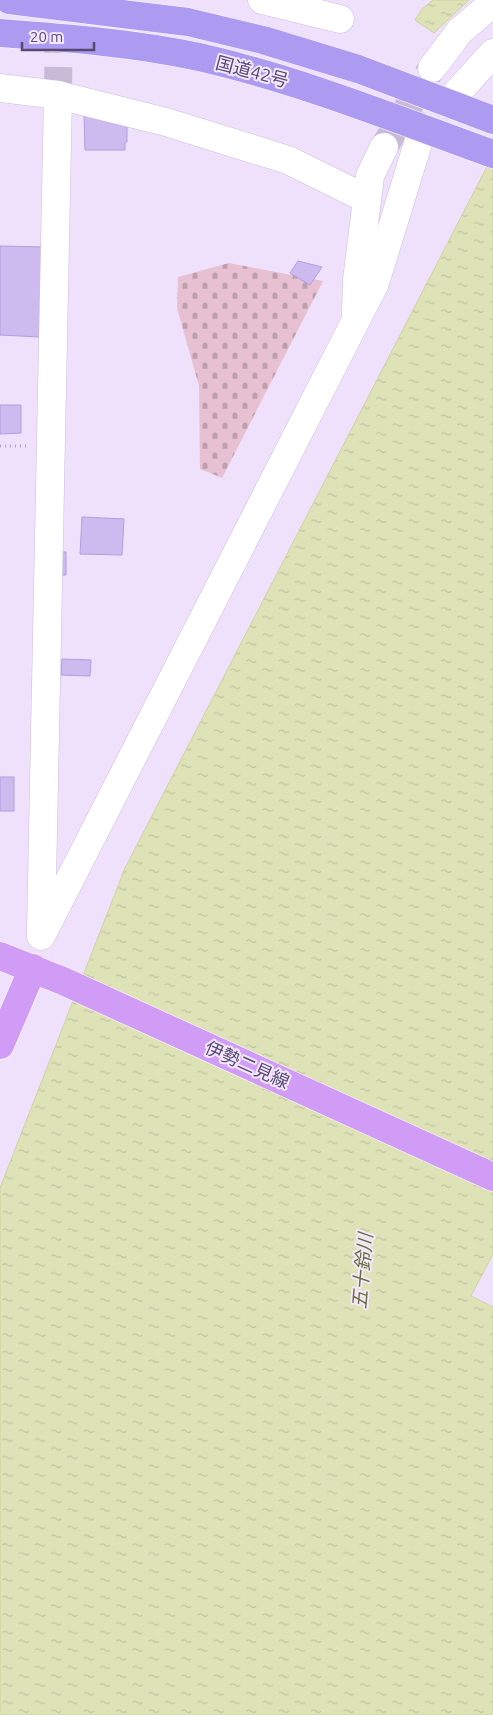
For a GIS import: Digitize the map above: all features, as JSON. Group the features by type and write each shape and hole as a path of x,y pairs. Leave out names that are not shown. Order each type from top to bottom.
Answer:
{"highway":[{"name":"国道42号","path":"9,0 188,22 263,40 358,69 447,104 484,116"},
{"name":"国道42号","path":"0,33 110,42 199,57 282,80 423,127 481,150"}],"main road":[{"name":"伊勢二見線","path":"0,956 33,968 493,1177"},
{"path":"0,1045 33,968"}],"street":[{"path":"262,0 340,19"},
{"path":"432,68 460,32 493,3"},
{"path":"447,104 493,53"},
{"path":"0,88 58,95 166,122 288,160 367,199"},
{"path":"33,968 41,936 58,95"},
{"path":"41,936 375,283 423,127"},
{"path":"355,322 357,280 370,176 384,147"}],"green space":[{"path":"229,263 323,281 222,478 200,469 199,386 177,308 178,277"}],"water":[{"path":"433,0 469,0 434,33 415,20 422,9"},
{"name":"五十鈴川","path":"493,155 493,1254 471,1296 493,1307 493,1715 0,1715 0,1188 125,868"}],"building":[{"path":"84,114 127,114 127,142 125,142 125,150 85,150"},
{"path":"0,246 44,247 40,337 0,335"},
{"path":"298,261 322,267 310,285 290,273"},
{"path":"0,405 21,405 21,433 0,434"},
{"path":"82,517 124,519 122,555 80,554"},
{"path":"56,552 66,552 66,575 55,575"},
{"path":"62,659 91,660 90,676 61,675"},
{"path":"0,777 14,777 14,811 0,811"}],"tunnel":[{"path":"58,95 59,0"},
{"path":"384,147 430,71"}]}
